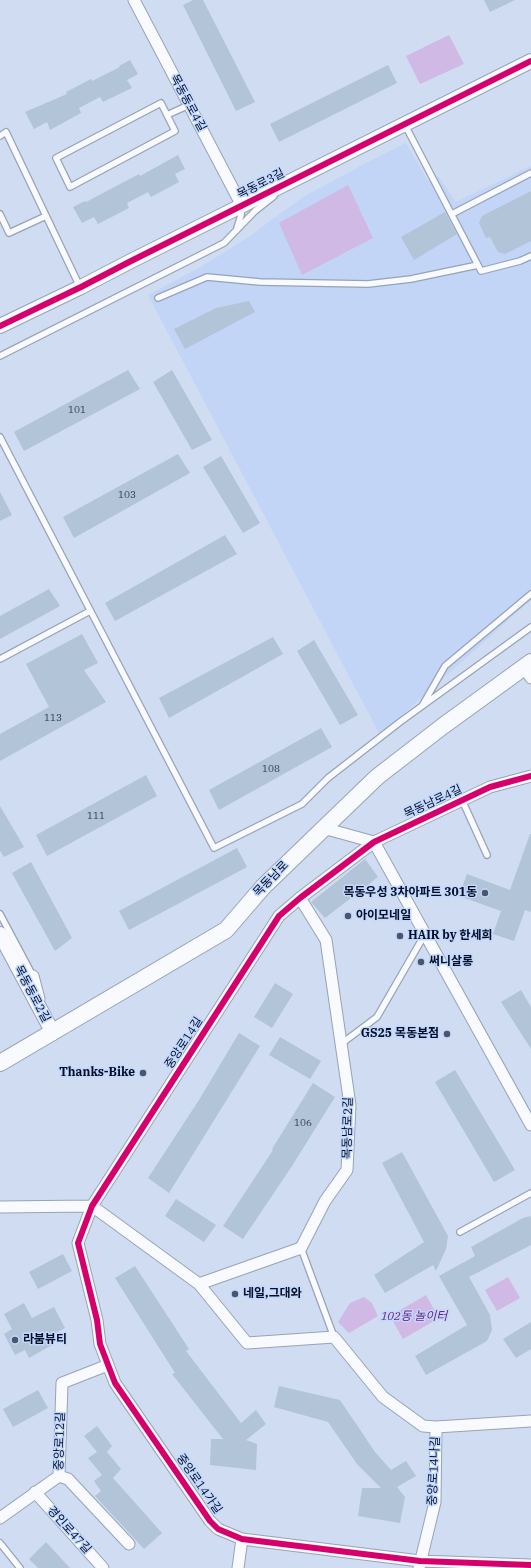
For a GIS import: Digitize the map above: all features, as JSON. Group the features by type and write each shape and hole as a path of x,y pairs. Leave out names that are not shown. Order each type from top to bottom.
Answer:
{"main road":[{"name":"목동남로","path":"0,1063 226,930 263,887 377,777 443,726 529,669"}],"street":[{"name":"목동동로4길","path":"134,0 190,104 242,206"},
{"name":"목동로3길","path":"0,326 80,288 531,61"},
{"name":"목동남로4길","path":"300,898 374,842 490,787 531,776"},
{"path":"323,828 374,842 531,1125"},
{"name":"목동남로2길","path":"300,898 326,940 350,1105 347,1170 325,1201 302,1248"},
{"name":"중앙로14길","path":"92,1206 279,916 300,898"},
{"name":"목동동로2길","path":"0,934 53,1033"},
{"path":"33,976 43,1015"},
{"path":"0,1207 92,1206 199,1284 247,1343 334,1337 383,1397 423,1426 436,1427"},
{"name":"중앙로14가길","path":"92,1206 78,1243 97,1320 100,1344 108,1365 115,1382 210,1521 218,1528 242,1539 420,1565 531,1565"},
{"path":"199,1284 302,1248"},
{"name":"중앙로12길","path":"0,1518 59,1476 62,1383 108,1365"},
{"name":"중앙로14나길","path":"420,1565 434,1502 436,1427 531,1421"},
{"path":"59,1476 68,1479 129,1544"},
{"name":"경인로47길","path":"35,1492 103,1568"},
{"path":"238,1568 242,1539"}],"lane":[{"path":"161,103 167,115 175,131 70,187 56,158 161,103"},
{"path":"167,115 190,104"},
{"path":"405,124 481,271 520,261 531,256"},
{"path":"0,136 6,132 80,288"},
{"path":"452,214 531,173"},
{"path":"0,356 224,243 255,211 293,180"},
{"path":"224,243 235,231 239,223 242,206"},
{"path":"0,214 9,233 46,216"},
{"path":"158,298 207,277 260,282 368,284 411,279 478,265"},
{"path":"0,437 214,848 302,804 328,778 420,708 531,627"},
{"path":"420,708 445,666 531,594"},
{"path":"0,659 90,611"},
{"path":"462,800 487,855"},
{"path":"0,914 33,976"},
{"path":"341,1044 377,1017 425,934"},
{"path":"460,1232 531,1194"},
{"path":"302,1248 334,1337"},
{"path":"0,1543 20,1568"}],"shaded area":[{"path":"406,143 428,181 438,176 456,202 531,166 531,600 380,735 148,295 199,268 247,238 303,197"}],"green space":[{"path":"449,35 464,64 420,84 406,56"},
{"path":"348,185 373,238 302,275 279,223"},
{"path":"508,1277 520,1298 497,1311 485,1290"},
{"name":"102동 놀이터","path":"426,1295 439,1318 403,1339 390,1316"},
{"path":"364,1297 372,1303 378,1316 349,1333 338,1322 350,1303"}],"building":[{"path":"193,0 203,0 255,102 236,111 183,5"},
{"path":"484,0 515,0 490,12"},
{"path":"130,60 138,74 127,80 132,88 103,102 100,97 79,108 81,113 50,130 47,122 34,129 25,112 67,94 66,92 91,79 92,81 120,67 119,66"},
{"path":"388,65 397,83 279,142 270,124"},
{"path":"178,155 185,169 175,174 179,182 151,197 148,192 127,203 129,208 98,224 94,217 82,223 73,207 85,201 86,202 139,174 140,176"},
{"path":"531,191 531,241 505,254 498,252 490,237 486,238 479,223 482,216"},
{"path":"445,212 457,234 414,260 401,237"},
{"path":"249,301 255,312 185,349 174,329 216,308"},
{"path":"128,370 140,389 24,451 14,432"},
{"path":"172,370 212,440 192,450 153,382"},
{"path":"178,454 190,473 74,538 63,517"},
{"path":"221,456 260,523 243,533 203,467"},
{"path":"0,492 12,515 0,521"},
{"path":"225,535 237,554 115,621 105,603"},
{"path":"49,589 60,606 0,639 0,616"},
{"path":"82,634 98,663 84,670 106,702 0,761 0,734 49,707 26,664"},
{"path":"273,637 283,654 169,718 159,698"},
{"path":"314,640 358,715 340,725 297,651"},
{"path":"321,728 332,747 219,810 209,790"},
{"path":"146,775 157,796 47,856 36,835"},
{"path":"0,806 24,847 4,857 0,851"},
{"name":"목동우성 3차아파트 301동","path":"530,834 531,912 525,910 514,941 493,934 501,911 459,896 467,874 510,890"},
{"path":"237,848 247,867 129,930 119,911"},
{"path":"365,859 378,877 325,918 311,902"},
{"path":"31,862 72,938 55,951 12,873"},
{"path":"275,983 293,994 272,1028 254,1017"},
{"path":"521,990 531,1007 531,1049 501,1002"},
{"path":"239,1033 260,1046 169,1193 148,1178 199,1100"},
{"path":"280,1037 321,1061 310,1079 269,1055"},
{"path":"455,1070 515,1170 494,1182 435,1082"},
{"path":"313,1083 335,1097 292,1166 243,1239 223,1226 273,1150 272,1149"},
{"path":"402,1152 448,1236 446,1249 436,1271 433,1265 385,1293 374,1275 424,1242 382,1163"},
{"path":"176,1199 216,1225 204,1242 165,1216"},
{"path":"531,1216 531,1245 469,1277 490,1315 492,1330 487,1341 426,1375 415,1356 467,1325 439,1276 475,1256 471,1247 523,1218"},
{"path":"63,1254 72,1271 38,1289 29,1272"},
{"path":"135,1266 189,1349 186,1351 241,1423 256,1410 266,1424 246,1440 257,1444 256,1470 210,1465 211,1439 223,1439 172,1374 175,1373 115,1278"},
{"path":"24,1303 32,1318 54,1307 65,1328 48,1337 52,1345 29,1358 25,1350 15,1355 4,1334 12,1329 4,1314"},
{"path":"531,1322 531,1349 516,1358 503,1339"},
{"path":"279,1386 340,1400 375,1452 391,1470 406,1461 416,1476 397,1487 405,1497 400,1523 358,1516 362,1488 381,1488 357,1464 328,1422 274,1407"},
{"path":"38,1390 48,1408 13,1427 3,1409"},
{"path":"97,1426 112,1446 107,1452 121,1469 113,1478 162,1533 144,1549 95,1496 101,1491 94,1481 102,1475 88,1458 97,1452 84,1436"},
{"path":"46,1542 70,1568 38,1568 29,1559"}],"cycle path":[{"path":"0,326 81,287 531,61"},
{"path":"531,776 490,787 374,842 300,898 279,916 92,1206 78,1243 97,1320 100,1344 115,1383 210,1521 218,1529 242,1539 420,1561 531,1565"}],"place":[{"name":"목동우성 3차아파트 301동","path":"485,893"},
{"name":"아이모네일","path":"348,916"},
{"name":"HAIR by 한세희","path":"400,936"},
{"name":"써니살롱","path":"421,962"},
{"name":"GS25 목동본점","path":"447,1034"},
{"name":"Thanks-Bike","path":"143,1073"},
{"name":"네일,그대와","path":"235,1294"},
{"name":"라붐뷰티","path":"15,1340"}]}
